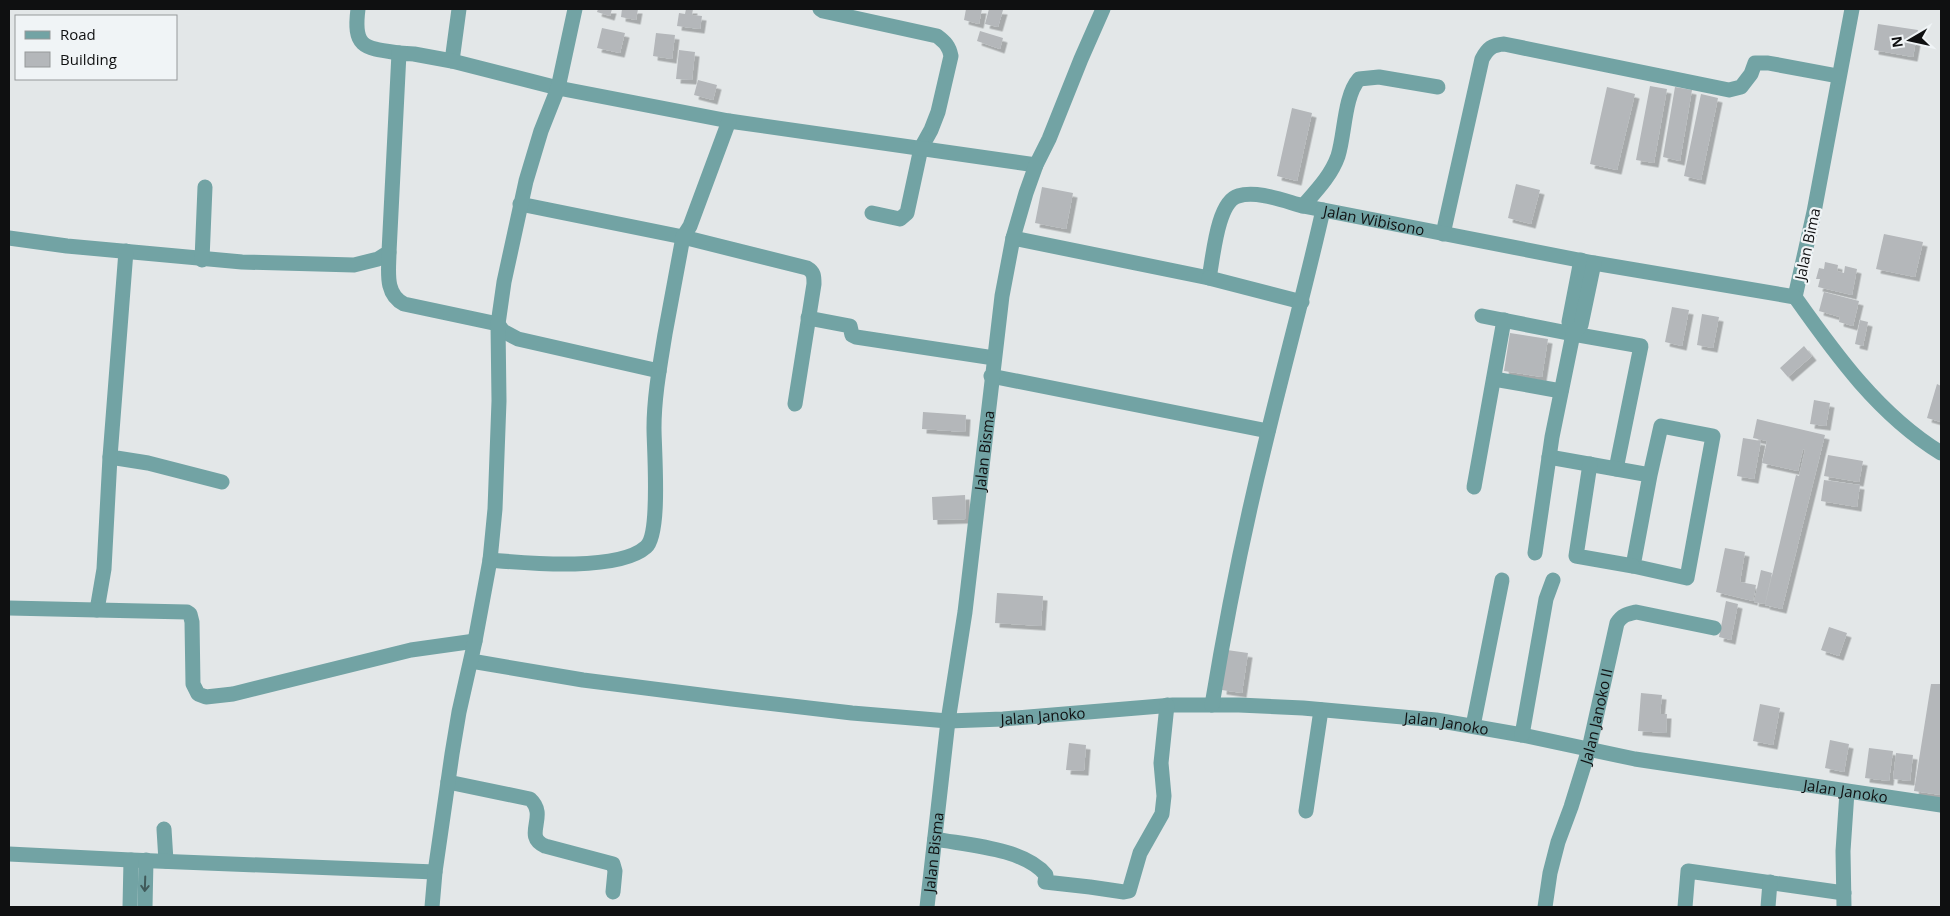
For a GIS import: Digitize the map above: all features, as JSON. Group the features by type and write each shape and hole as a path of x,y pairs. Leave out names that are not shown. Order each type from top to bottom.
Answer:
{"street":[{"path":"358,9 356,35 366,47 452,61 558,88 729,121 1036,165"},
{"path":"452,61 460,9"},
{"path":"432,907 435,872 459,712 471,661 490,560 497,470 499,402 498,324 504,282 520,204 541,131 558,88 575,9"},
{"path":"820,9 937,36 950,48 951,56 938,112 921,148 907,213 900,219 872,213"},
{"name":"Jalan Bisma","path":"927,907 948,720 965,612 994,358 1002,296 1013,238 1036,165 1049,139 1103,9"},
{"name":"Jalan Bima","path":"1852,9 1812,221 1795,297 1826,340 1874,399 1906,427 1941,453"},
{"path":"1443,234 1482,59 1487,49 1495,45 1504,44 1729,90 1741,87 1751,74 1755,63 1768,63 1838,76"},
{"path":"399,53 389,252 390,288 400,302 410,306 498,324 503,331 518,339 659,371"},
{"path":"1303,206 1331,173 1342,140 1349,101 1355,84 1359,79 1379,77 1438,86"},
{"path":"490,560 555,565 615,560 637,553 649,544 654,517 654,429 659,371 683,237 690,226 729,121"},
{"path":"202,260 205,187"},
{"name":"Jalan Wibisono","path":"1209,278 1221,216 1227,205 1234,197 1239,195 1258,196 1587,262 1795,297"},
{"path":"520,204 683,237 807,268 814,274 814,278 795,404"},
{"path":"1212,705 1223,641 1268,432 1302,302 1323,210"},
{"path":"9,238 202,260 354,265 378,260 389,252"},
{"path":"1013,238 1209,278 1302,302"},
{"path":"97,610 104,569 110,457 126,251"},
{"path":"1535,553 1561,391 1573,334 1581,324 1587,262"},
{"path":"1482,316 1641,346 1616,469"},
{"path":"808,318 850,326 852,335 856,337 994,358"},
{"path":"1474,487 1504,320"},
{"path":"992,376 1268,432"},
{"path":"1494,379 1561,391"},
{"path":"1590,464 1576,556 1688,578 1713,436 1661,426 1633,566"},
{"path":"110,457 148,463 222,482"},
{"path":"1549,457 1650,475"},
{"path":"1473,726 1502,580"},
{"path":"1522,735 1542,621 1552,580"},
{"path":"9,608 186,612 190,614 192,622 194,684 198,694 206,697 248,690 411,650 475,641"},
{"name":"Jalan Janoko II","path":"1545,907 1550,873 1558,842 1589,749 1614,630 1621,617 1626,614 1646,613 1714,628"},
{"name":"Jalan Janoko","path":"471,661 583,680 732,699 948,720 1003,719 1168,705 1238,705 1436,720 1522,735 1635,759 1941,806"},
{"path":"935,840 988,847 1007,852 1040,869 1046,875 1045,882 1124,892 1129,891 1140,853 1162,814 1164,796 1160,763 1168,705"},
{"path":"1306,811 1321,710"},
{"path":"448,782 530,799 538,811 535,831 535,838 538,843 613,864 615,871 613,892"},
{"path":"1685,907 1688,871 1770,882 1844,900 1844,825 1847,792"},
{"path":"164,829 166,861"},
{"path":"9,854 435,872"},
{"path":"130,907 131,860"},
{"path":"144,907 146,860"},
{"path":"1768,907 1770,882"}],"building":[{"path":"598,9 612,9 610,16 597,12"},
{"path":"622,9 638,9 636,20 621,17"},
{"path":"686,9 693,9 692,15 702,16 700,29 677,26 679,13 685,14"},
{"path":"966,9 982,9 979,24 964,20"},
{"path":"989,9 1003,10 998,27 985,24"},
{"path":"1878,24 1918,30 1913,57 1874,50"},
{"path":"602,28 625,33 620,53 597,48"},
{"path":"980,31 1003,38 1000,49 977,41"},
{"path":"656,33 675,35 672,59 653,56"},
{"path":"679,50 695,52 692,80 676,79"},
{"path":"698,80 717,85 713,100 694,95"},
{"path":"1650,86 1667,89 1654,163 1636,160"},
{"path":"1607,87 1635,94 1617,170 1590,164"},
{"path":"1675,87 1692,90 1680,161 1663,157"},
{"path":"1701,94 1718,98 1701,180 1684,176"},
{"path":"1292,108 1312,113 1297,181 1277,176"},
{"path":"1516,184 1540,190 1531,224 1508,218"},
{"path":"1042,187 1073,193 1066,229 1035,223"},
{"path":"1884,234 1923,242 1915,277 1876,269"},
{"path":"1825,262 1838,265 1837,271 1844,273 1845,266 1857,269 1852,295 1818,287 1820,279 1816,279 1819,268 1824,269"},
{"path":"1824,292 1859,301 1853,326 1839,322 1840,317 1819,311"},
{"path":"1672,307 1689,310 1682,346 1665,342"},
{"path":"1702,314 1719,317 1713,348 1697,345"},
{"path":"1860,320 1868,322 1863,346 1855,344"},
{"path":"1510,333 1548,339 1542,377 1504,371"},
{"path":"1804,346 1812,356 1788,377 1780,368"},
{"path":"1937,384 1941,386 1941,422 1927,418"},
{"path":"1814,400 1830,403 1826,426 1810,424"},
{"path":"923,412 966,415 965,432 922,429"},
{"path":"1757,419 1825,435 1782,609 1765,605 1796,475 1799,476 1805,450 1803,449 1798,471 1762,463 1767,441 1753,438"},
{"path":"1743,438 1761,441 1754,479 1737,476"},
{"path":"1828,455 1863,461 1859,482 1824,476"},
{"path":"1824,480 1860,485 1857,507 1821,501"},
{"path":"965,495 966,519 933,520 932,497"},
{"path":"1725,548 1745,552 1740,582 1756,585 1753,601 1716,592"},
{"path":"1761,570 1772,573 1765,604 1754,602"},
{"path":"997,593 1043,596 1041,626 995,623"},
{"path":"1726,601 1738,604 1731,640 1719,637"},
{"path":"1829,627 1847,633 1839,656 1821,650"},
{"path":"1227,650 1248,653 1242,693 1222,690"},
{"path":"1931,684 1941,684 1941,795 1914,791"},
{"path":"1641,693 1662,695 1660,714 1667,714 1666,733 1638,731"},
{"path":"1760,704 1780,708 1773,745 1753,741"},
{"path":"1830,740 1849,744 1844,772 1825,768"},
{"path":"1069,743 1086,745 1084,771 1066,770"},
{"path":"1869,748 1893,751 1889,781 1865,778"},
{"path":"1896,753 1913,755 1910,781 1893,779"}]}
